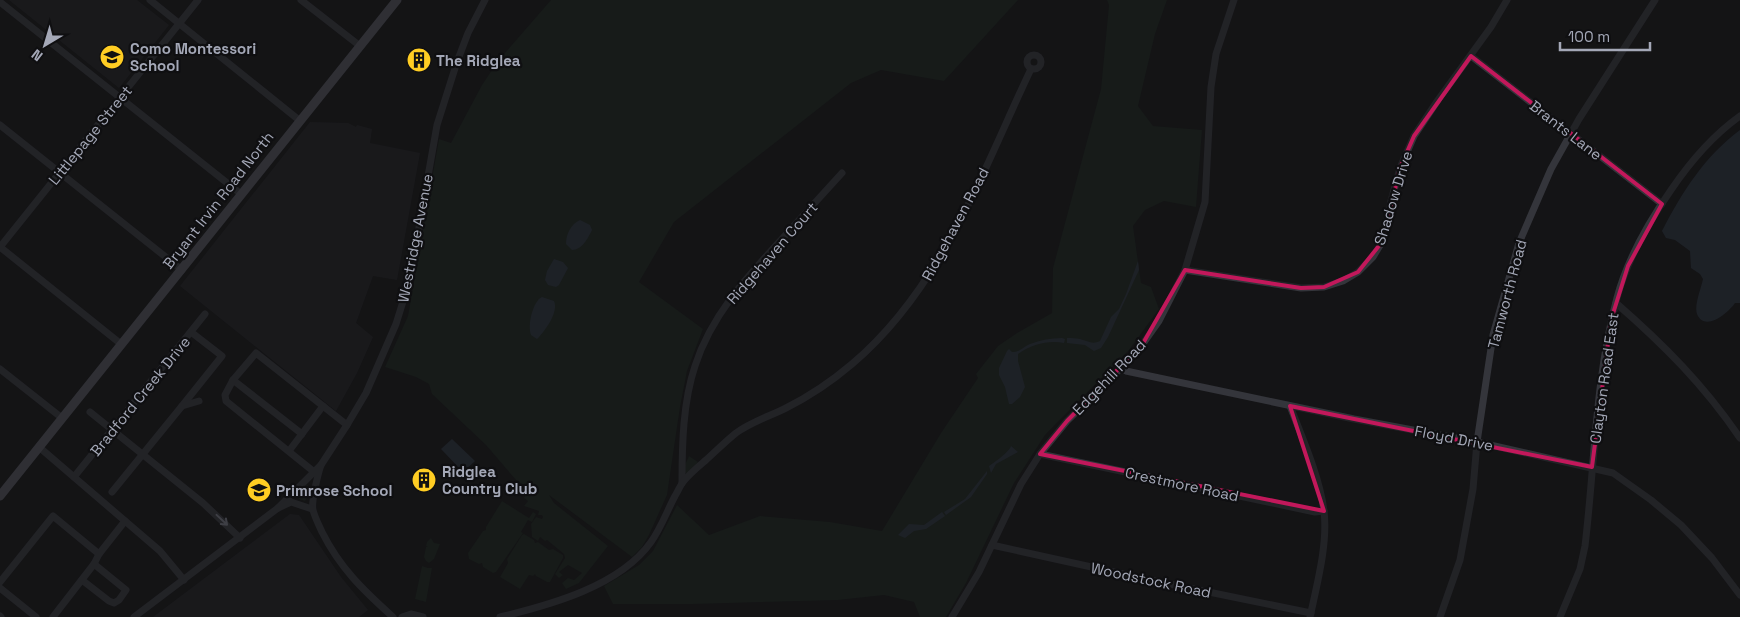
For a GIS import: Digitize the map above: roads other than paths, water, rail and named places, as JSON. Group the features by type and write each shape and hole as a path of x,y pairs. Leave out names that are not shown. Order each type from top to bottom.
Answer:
{"main road":[{"name":"Bryant Irvin Road North","path":"39,447 397,0"},
{"path":"0,494 39,447"}],"street":[{"path":"150,0 299,120"},
{"name":"Littlepage Street","path":"0,247 198,0"},
{"path":"302,0 360,46"},
{"name":"Westridge Avenue","path":"134,617 150,603 184,580 278,508 321,465 366,393 396,324 410,279 437,124 468,33 485,0"},
{"name":"Edgehill Road","path":"952,617 979,572 1021,484 1040,454 1066,421 1142,345 1159,321 1185,270 1204,202 1211,87 1216,54 1234,0"},
{"name":"Shadow Drive","path":"1185,270 1301,288 1324,287 1343,281 1358,272 1373,257 1382,242 1400,168 1414,136 1491,27 1507,0"},
{"name":"Tamworth Road","path":"1440,617 1462,551 1474,490 1477,442 1493,335 1519,243 1538,197 1571,133 1655,0"},
{"path":"0,2 241,194"},
{"name":"Brants Lane","path":"1471,56 1662,204"},
{"name":"Ridgehaven Road","path":"500,617 549,603 594,586 628,567 652,540 682,482 736,433 815,392 850,365 880,337 927,280 934,268 972,198 1031,69"},
{"name":"Clayton Road East","path":"1560,617 1580,569 1586,537 1592,467 1608,333 1616,303 1635,250 1662,204 1700,152 1714,136 1740,116"},
{"path":"0,125 182,270"},
{"name":"Ridgehaven Court","path":"682,482 687,396 695,366 707,336 718,316 750,273 842,173"},
{"path":"0,247 121,344"},
{"path":"1616,303 1672,353 1701,386 1740,438"},
{"name":"Bradford Creek Drive","path":"74,477 205,314"},
{"path":"112,492 222,356 191,332"},
{"path":"313,471 226,401 225,395 233,380 256,352 347,425"},
{"name":"Floyd Drive","path":"1122,367 1126,371 1290,406 1477,442 1612,473 1651,500 1680,526 1712,558 1740,595"},
{"path":"0,369 62,418"},
{"path":"233,380 302,434"},
{"path":"182,406 199,401"},
{"path":"289,451 323,406"},
{"path":"1290,406 1304,442 1324,511 1324,532 1318,582 1310,615"},
{"path":"90,412 203,503 240,538"},
{"path":"39,447 160,551 184,580"},
{"name":"Crestmore Road","path":"1040,454 1315,512 1324,511"},
{"path":"321,465 312,509 328,543 347,572 369,597 393,617"},
{"path":"278,508 291,502 312,509"},
{"path":"0,582 53,516 99,554"},
{"path":"53,617 125,521"},
{"name":"Woodstock Road","path":"992,544 1310,615"},
{"path":"82,580 109,602 114,603 119,600 126,590 94,564"},
{"path":"0,588 36,617"},
{"path":"402,617 411,614 423,617"}],"place":[{"name":"Como Montessori School","path":"112,57"},
{"name":"The Ridglea","path":"419,60"},
{"name":"Ridglea Country Club","path":"424,480"},
{"name":"Primrose School","path":"259,490"}]}
